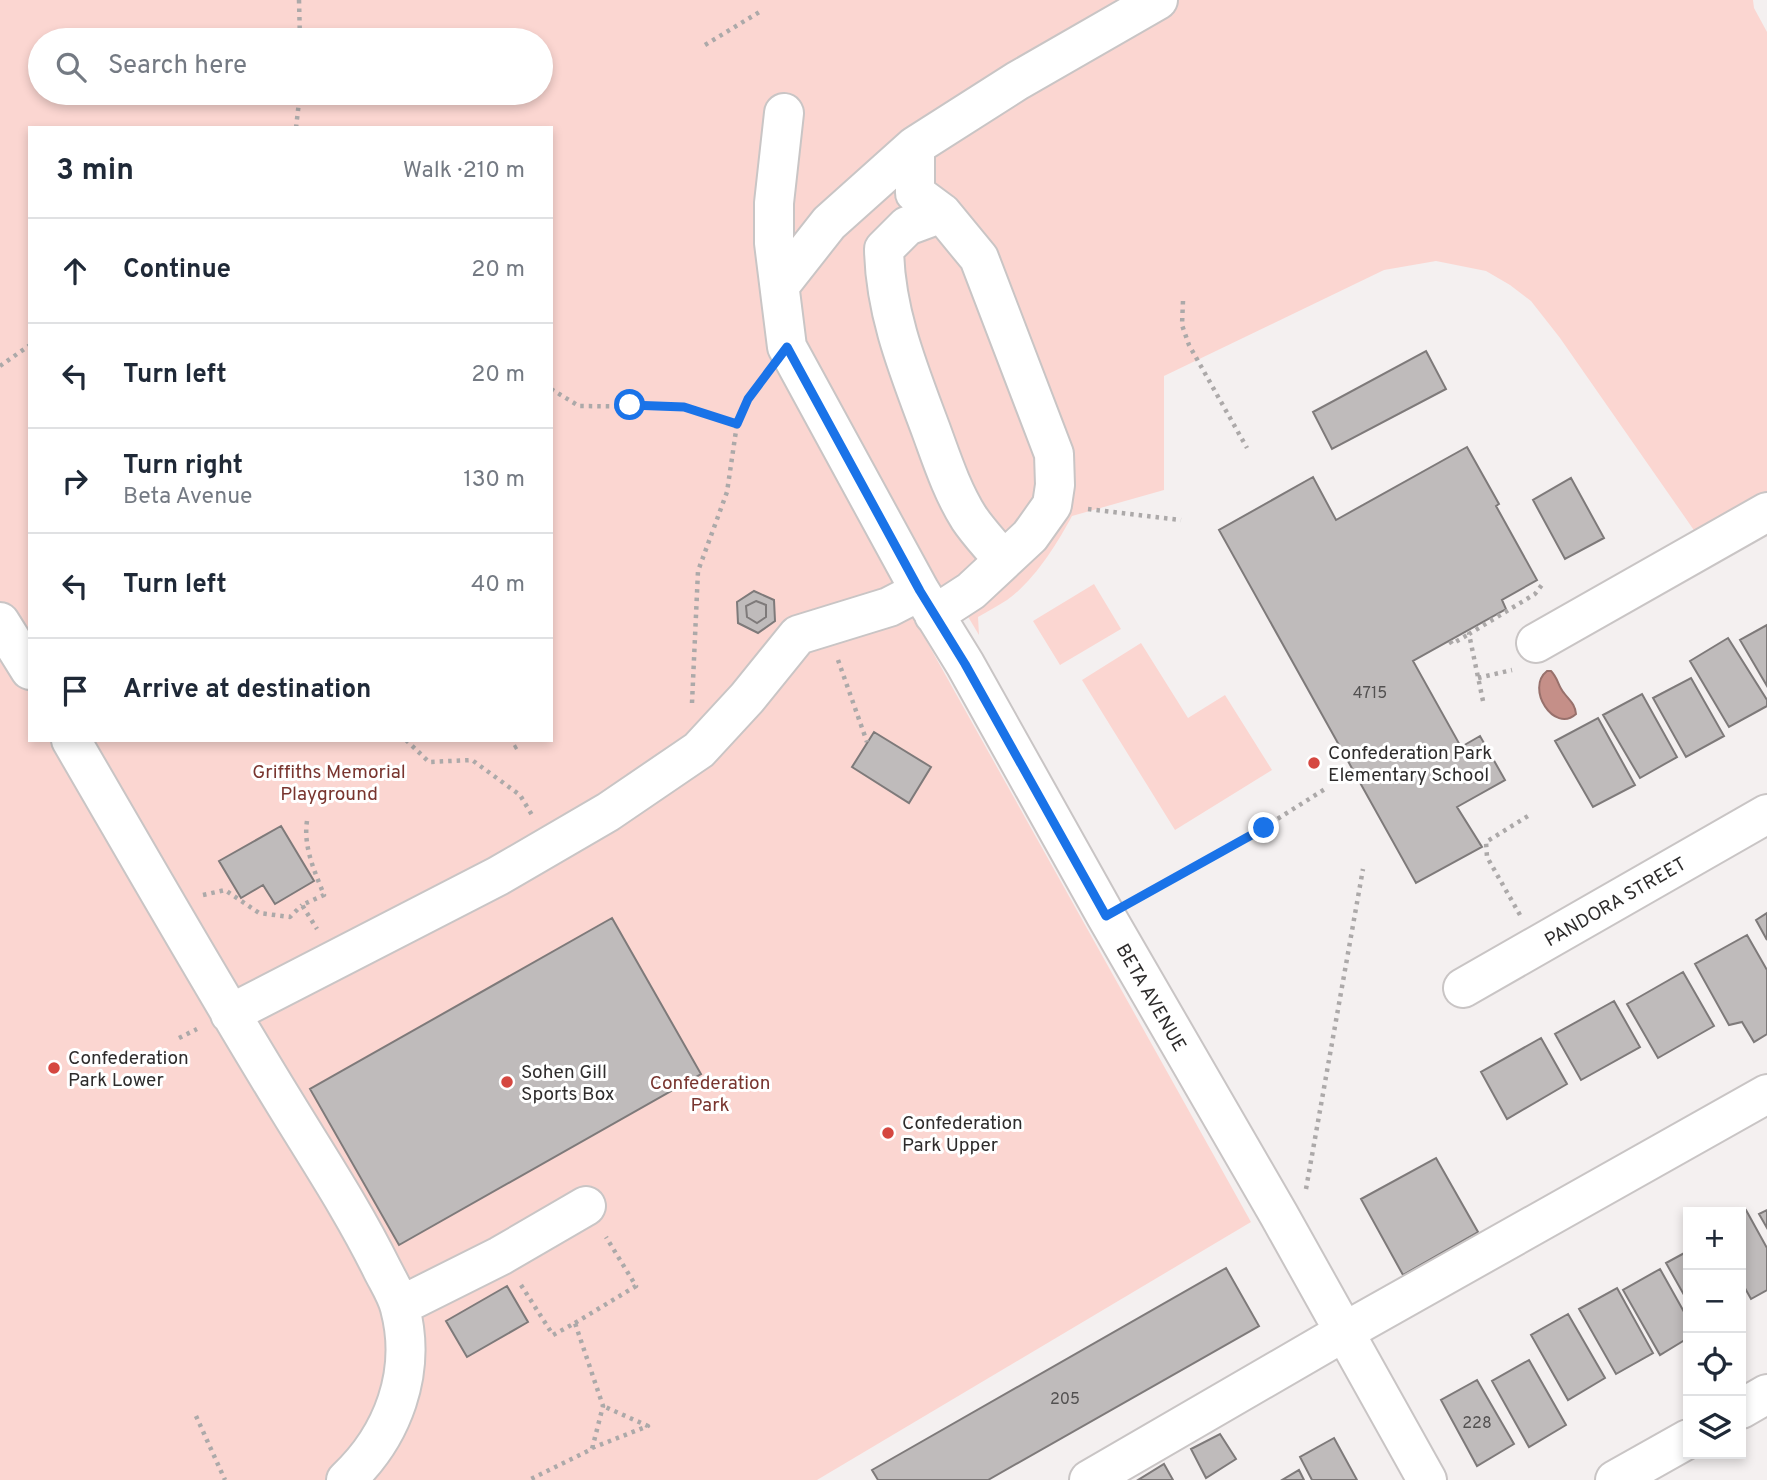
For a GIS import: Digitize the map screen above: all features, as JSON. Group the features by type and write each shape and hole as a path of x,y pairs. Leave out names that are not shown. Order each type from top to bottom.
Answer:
{"street":[{"path":"781,284 829,223 915,146 1017,81 1158,0"},
{"name":"BETA AVENUE","path":"784,113 774,203 775,243 787,347 927,603 965,664 1427,1480"},
{"path":"230,1014 498,876 608,812 699,750 747,698 798,635 889,607 927,603 971,591 1030,536 1052,505 1055,485 1054,454 979,258 942,213 915,193 915,146"},
{"path":"942,213 906,226 884,250 884,279 895,329 949,478 969,518 1003,560"},
{"path":"1536,643 1767,512"},
{"path":"0,622 28,667"},
{"path":"72,742 230,1014 367,1239 400,1306 405,1366 401,1394 382,1438 346,1480"},
{"name":"PANDORA STREET","path":"1463,988 1767,814"},
{"path":"1089,1480 1344,1332 1767,1094"},
{"path":"400,1306 500,1256 586,1206"},
{"path":"1746,1406 1767,1394"},
{"path":"1615,1480 1683,1441"}],"path":[{"path":"299,0 300,28"},
{"path":"705,45 761,11"},
{"path":"296,126 299,105"},
{"path":"1183,301 1182,325 1189,345 1247,448"},
{"path":"0,366 28,346"},
{"path":"699,750 692,712 698,571 727,492 737,424 748,399 787,347"},
{"path":"553,390 579,406 684,407 737,424"},
{"path":"1052,505 1181,520"},
{"path":"1450,641 1452,644 1535,594 1544,582"},
{"path":"827,626 867,742"},
{"path":"1469,634 1483,701"},
{"path":"408,742 429,762 472,760 520,795"},
{"path":"514,748 521,744"},
{"path":"1106,916 1264,828 1325,789"},
{"path":"1528,816 1486,842 1487,857 1538,946"},
{"path":"174,916 203,894 225,890 260,913 290,917 302,905 324,895 308,849 305,832 307,821"},
{"path":"1303,1200 1363,869"},
{"path":"302,905 333,960"},
{"path":"500,1256 553,1335 575,1323 636,1286 586,1206"},
{"path":"575,1323 603,1406 592,1449"},
{"path":"529,1480 592,1449 648,1426 603,1406"},
{"path":"196,1416 225,1480"}],"green space":[{"name":"Confederation Park","path":"0,0 1753,0 1754,8 1767,32 1767,500 1698,536 1560,338 1531,301 1486,271 1436,261 1384,270 1164,376 1164,490 1072,516 1052,550 1026,583 1007,600 978,617 979,635 961,605 917,624 1251,1222 817,1480 0,1480"},
{"path":"1094,584 1121,629 1060,665 1033,621"},
{"path":"1141,643 1188,718 1225,695 1272,770 1175,830 1082,680"}],"shaded area":[{"path":"1547,671 1551,671 1573,705 1576,714 1568,719 1551,714 1541,697 1541,679"}],"building":[{"path":"1426,351 1446,389 1332,449 1313,412"},
{"path":"1467,447 1537,580 1502,600 1506,609 1413,661 1461,747 1480,736 1505,780 1457,807 1482,847 1416,883 1219,530 1313,477 1336,520"},
{"path":"1571,478 1604,538 1565,559 1533,500"},
{"path":"754,591 774,600 775,621 758,633 738,623 737,602"},
{"path":"756,601 766,605 766,617 757,623 747,617 746,606"},
{"path":"1767,625 1767,686 1740,640"},
{"path":"1728,638 1767,700 1767,706 1729,727 1690,661"},
{"path":"1691,678 1724,736 1686,757 1653,698"},
{"path":"1642,694 1677,757 1640,778 1603,715"},
{"path":"1598,718 1635,785 1593,807 1555,741"},
{"path":"874,732 931,767 909,803 852,767"},
{"path":"281,826 314,881 275,904 263,885 241,898 219,861"},
{"path":"1767,913 1767,940 1756,920"},
{"name":"Sohen Gill Sports Box","path":"612,918 701,1074 399,1245 310,1089"},
{"path":"1747,935 1767,970 1767,1034 1754,1042 1742,1022 1729,1025 1695,964"},
{"path":"1683,972 1714,1026 1658,1058 1627,1004"},
{"path":"1614,1001 1640,1047 1581,1080 1555,1034"},
{"path":"1541,1038 1567,1084 1507,1119 1481,1072"},
{"path":"1436,1158 1478,1232 1403,1275 1361,1199"},
{"path":"1746,1210 1767,1248 1767,1290 1751,1299 1746,1290"},
{"path":"1767,1210 1767,1228 1759,1214"},
{"path":"1683,1254 1683,1293 1666,1263"},
{"path":"1226,1268 1259,1326 988,1480 878,1480 872,1470"},
{"path":"1660,1269 1683,1310 1683,1341 1660,1355 1623,1290"},
{"path":"507,1286 528,1322 467,1357 446,1321"},
{"path":"1617,1288 1653,1353 1616,1374 1579,1309"},
{"path":"1568,1314 1605,1378 1568,1400 1531,1335"},
{"path":"1529,1360 1566,1425 1529,1447 1492,1381"},
{"path":"1477,1380 1514,1444 1477,1466 1441,1400"},
{"path":"1220,1434 1236,1459 1206,1478 1191,1449"},
{"path":"1334,1438 1357,1480 1312,1480 1300,1457"},
{"path":"1164,1464 1173,1480 1138,1480"},
{"path":"1299,1470 1304,1480 1282,1480"}],"place":[{"name":"Confederation Park Elementary School","path":"1314,763"},
{"name":"Confederation Park Lower","path":"54,1068"},
{"name":"Sohen Gill Sports Box","path":"507,1082"},
{"name":"Confederation Park Upper","path":"888,1133"}],"route":[{"path":"630,405 684,407 737,424 748,399 787,347 920,591 965,664 1106,916 1264,828"}],"park label":[{"name":"Griffiths Memorial Playground","path":"329,782"}]}
